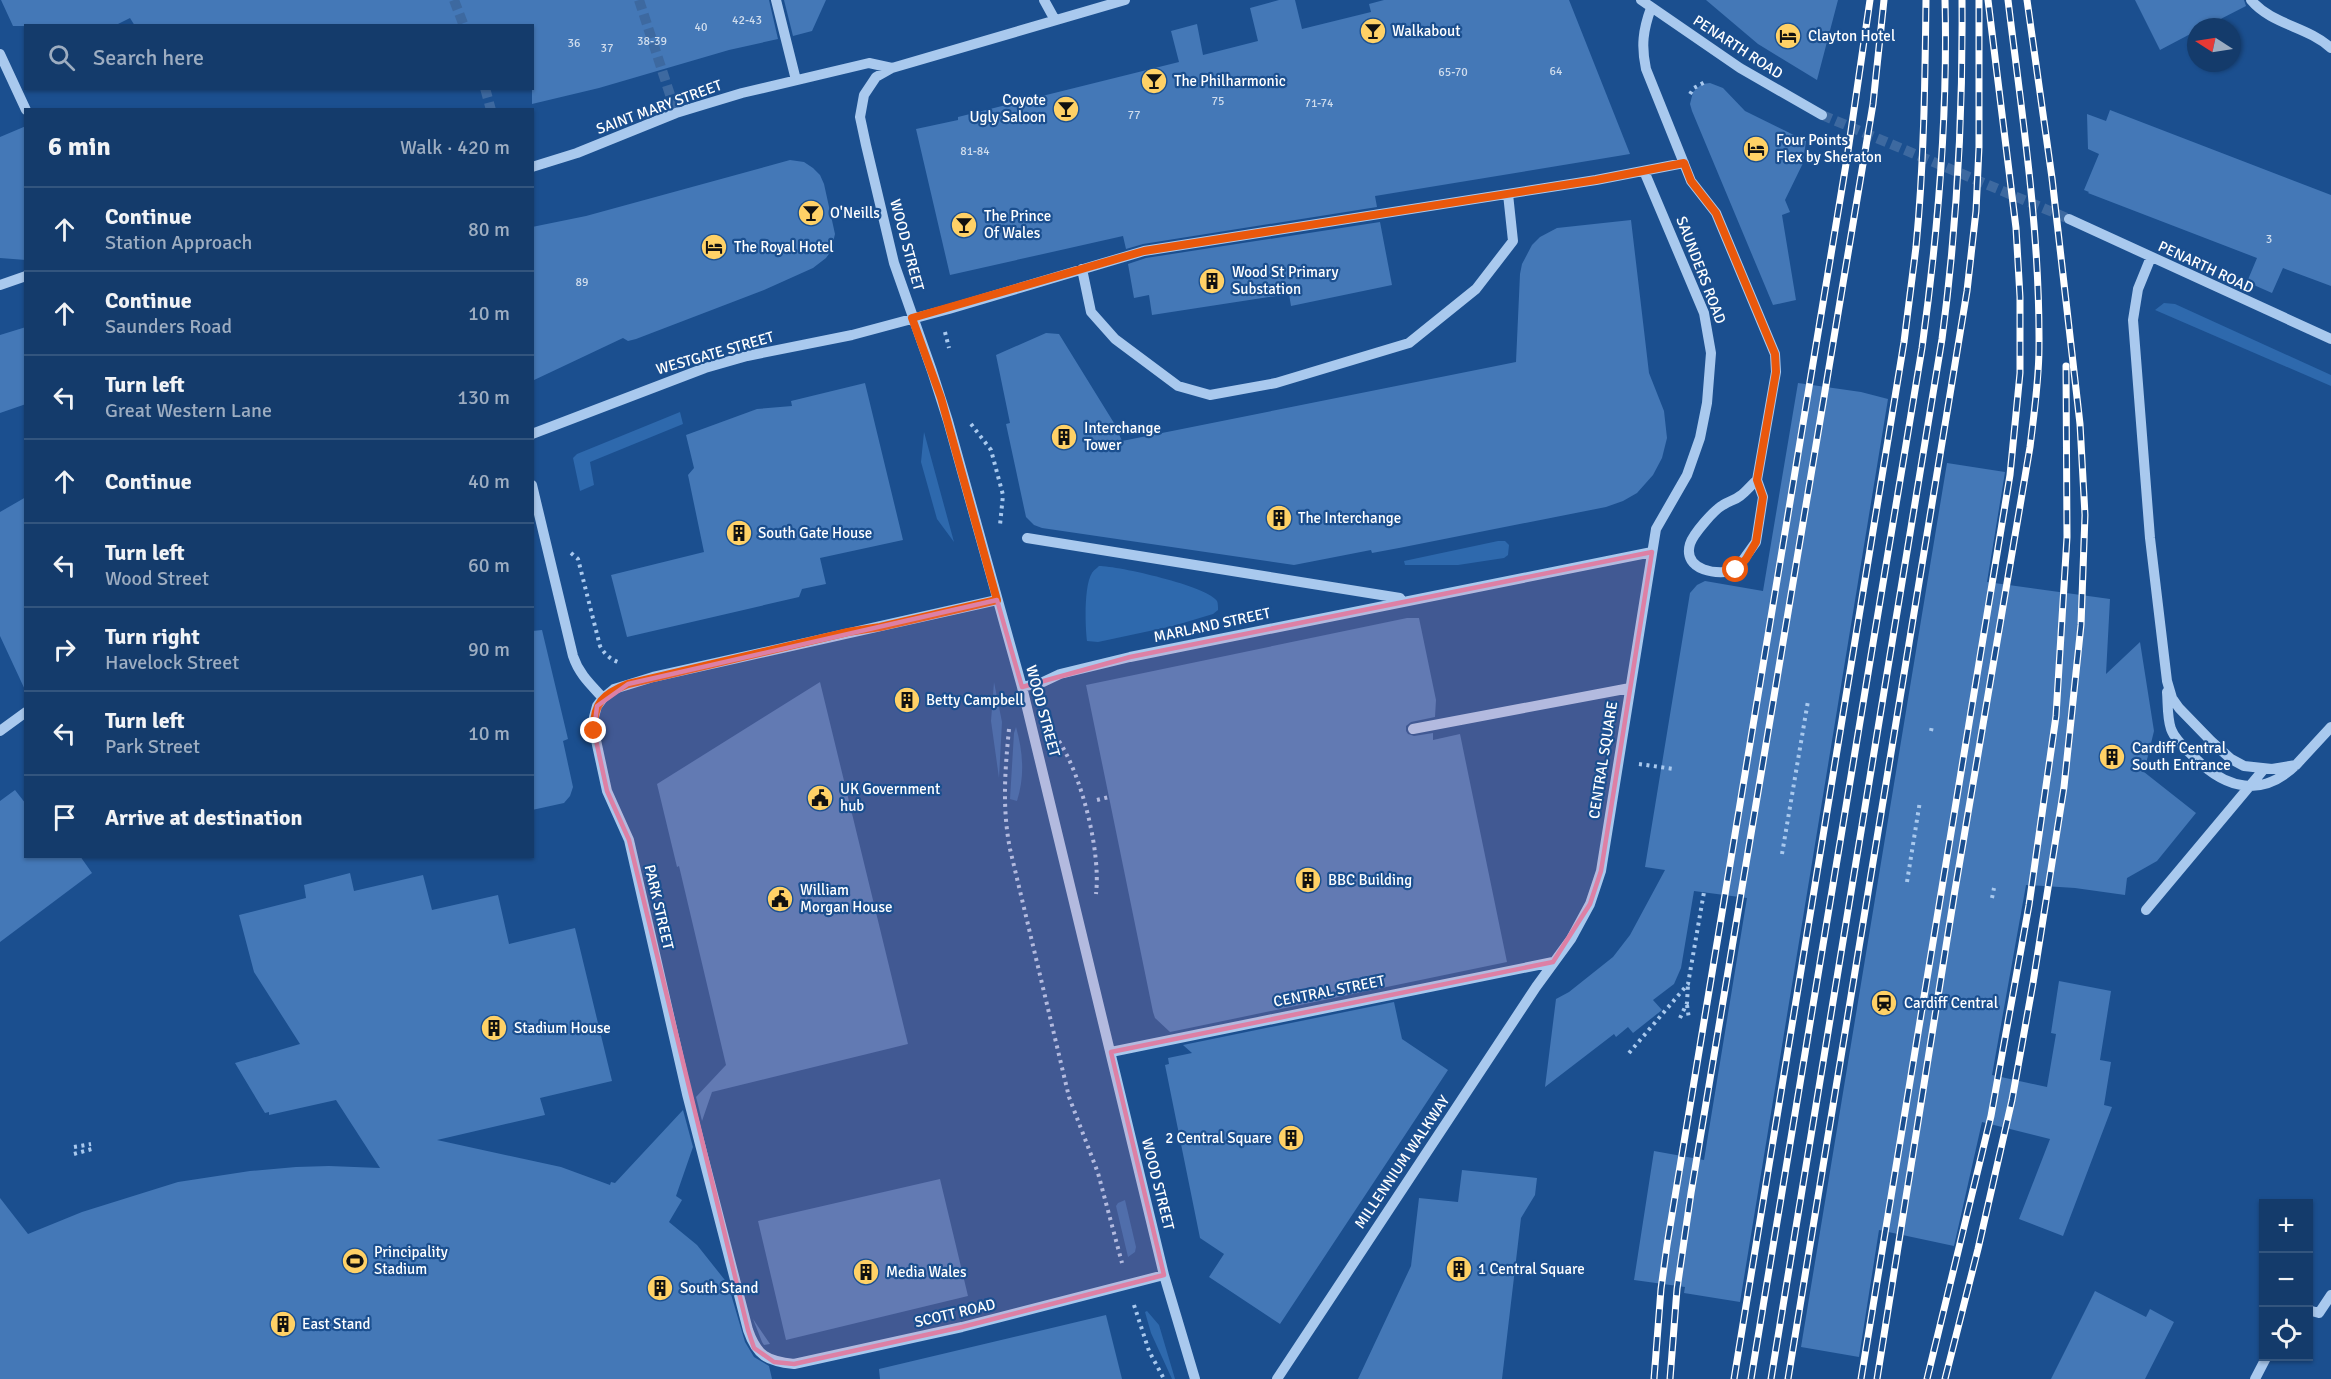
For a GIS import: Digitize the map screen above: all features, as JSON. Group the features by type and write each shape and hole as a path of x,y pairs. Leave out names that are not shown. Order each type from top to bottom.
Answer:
{"street":[{"path":"776,0 796,80"},
{"path":"1044,0 1054,20"},
{"name":"SAINT MARY STREET","path":"534,166 577,153 676,113 796,80 869,63 892,68 1125,0"},
{"name":"PENARTH ROAD","path":"1641,0 1740,68 1822,115"},
{"path":"2251,0 2269,17 2321,38 2331,48"},
{"name":"SAUNDERS ROAD","path":"1651,8 1645,25 1642,51 1654,90 1691,181 1716,213 1775,354 1776,372 1757,480 1763,497 1756,542 1736,570 1715,573 1698,567 1690,556 1690,543 1694,537 1721,506 1737,498 1757,480"},
{"path":"0,54 25,108"},
{"name":"WOOD STREET","path":"892,68 876,77 870,84 864,95 860,117 894,263 945,414 1022,687 1164,1275 1195,1379"},
{"name":"WESTGATE STREET","path":"534,433 705,368 759,354 852,335 1144,251 1508,194 1684,163"},
{"name":"SAUNDERS ROAD","path":"1644,171 1704,313 1711,353 1707,403 1700,438 1687,475 1656,529 1652,552"},
{"path":"1082,269 1091,312 1115,339 1178,386 1209,395 1276,383 1409,343 1476,289 1513,241 1508,194"},
{"name":"PENARTH ROAD","path":"2069,219 2331,339"},
{"path":"2151,257 2138,289 2133,320 2150,538 2167,681 2168,719 2172,732 2209,773 2231,783 2250,785 2273,782 2287,774 2331,727"},
{"path":"0,285 24,277"},
{"path":"534,494 573,656 585,679 603,698 621,686 653,677 997,600"},
{"name":"MARLAND STREET","path":"1028,538 1409,600"},
{"name":"MARLAND STREET","path":"1022,687 1043,682 1060,674 1130,657 1652,552"},
{"name":"CENTRAL SQUARE","path":"1553,962 1571,939 1590,904 1601,871 1652,552"},
{"path":"2167,681 2172,698 2179,708 2231,759 2244,766 2264,769 2296,765"},
{"path":"1413,729 1630,688"},
{"name":"PARK STREET","path":"603,698 597,706 594,717 594,731 607,791 629,840 687,1094 747,1330 754,1348"},
{"path":"2,725 24,713"},
{"path":"2146,910 2264,769"},
{"name":"CENTRAL STREET","path":"1111,1052 1553,962"},
{"name":"MILLENNIUM WALKWAY","path":"1277,1379 1553,962"},
{"name":"SCOTT ROAD","path":"754,1348 774,1362 794,1364 962,1327 1164,1275"},
{"path":"2313,1311 2319,1312 2331,1295"},
{"path":"2255,1379 2264,1361"}],"path":[{"path":"1690,94 1694,88 1705,82"},
{"path":"541,527 578,558 600,646 612,660 625,664"},
{"path":"1782,854 1808,701"},
{"path":"1010,722 1004,789 1004,812 1010,849 1069,1097 1098,1173 1128,1285 1149,1351 1164,1379"},
{"path":"1619,760 1674,769"},
{"path":"1097,800 1109,797"},
{"path":"1907,882 1920,801"},
{"path":"1992,898 1994,888"},
{"path":"1689,1019 1688,984 1704,892"},
{"path":"1629,1053 1688,984"},
{"path":"1680,1018 1687,1003"},
{"path":"74,1147 92,1144"},
{"path":"74,1154 92,1149"}],"highlighted area":[{"path":"1652,552 1601,871 1590,904 1553,962 1111,1052 1164,1275 962,1327 794,1364 774,1362 754,1348 748,1330 629,840 607,791 594,731 597,706 628,684 997,600 1022,687 1130,657"}],"shaded area":[{"path":"2164,303 2175,304 2331,375 2331,386 2155,310"},
{"path":"680,412 683,424 590,462 594,485 580,491 573,458 577,454"},
{"path":"924,432 954,542 937,519 921,462"},
{"path":"1505,541 1509,545 1508,555 1504,558 1458,565 1405,565 1404,561"},
{"path":"1099,566 1142,573 1181,583 1210,595 1217,601 1218,610 1213,614 1173,626 1098,642 1087,641 1086,596 1092,572"},
{"path":"994,682 1002,722 999,778 991,721"},
{"path":"1016,727 1022,764 1017,801 1010,799"},
{"path":"1125,1200 1136,1247 1135,1252 1128,1257 1116,1206"},
{"path":"1147,1311 1159,1325 1175,1379 1172,1379 1151,1333 1145,1312"}],"building":[{"path":"1,0 769,0 778,39 729,50 599,88 532,104 534,24 134,24 130,18 118,24 13,26"},
{"path":"784,0 826,0 812,31 793,36"},
{"path":"1279,0 1295,0 1302,29 1371,12 1369,4 1384,0 1569,0 1630,154 1375,196 1377,207 1143,244 1126,249 1123,236 950,275 916,129 1179,62 1171,31 1197,24 1203,55 1258,41 1250,8"},
{"name":"Clayton Hotel","path":"1706,0 1838,0 1817,80 1758,44"},
{"path":"2135,0 2244,0 2246,6 2223,18 2187,18 2187,36 2160,50"},
{"name":"Four Points Flex by Sheraton","path":"1710,83 1723,88 1745,111 1806,141 1803,163 1785,200 1790,212 1782,215 1796,300 1773,305 1692,111 1690,104 1693,92 1702,84"},
{"path":"2110,110 2331,195 2331,286 2283,268 2272,293 2247,282 2257,258 2084,190 2099,154 2088,149 2087,114 2106,121"},
{"path":"24,127 24,260 0,258 0,137"},
{"name":"The Royal Hotel","path":"790,160 804,162 820,175 835,234 831,251 813,268 764,290 636,339 628,341 623,338 534,380 534,227 586,216"},
{"path":"1631,220 1649,373 1664,411 1667,438 1662,458 1653,475 1637,493 1623,501 1606,507 1399,548 1372,553 1371,550 1294,565 1042,528 1034,525 1026,517 1006,424 1010,423 996,355 1046,333 1059,334 1114,423 1122,441 1516,362 1520,274 1522,264 1532,245 1540,237 1557,228"},
{"path":"1380,222 1392,285 1291,306 1289,294 1152,315 1149,295 1134,298 1128,264 1146,258"},
{"path":"24,328 24,405 0,413 0,335"},
{"name":"South Gate House","path":"865,383 903,540 820,558 826,584 802,589 799,597 627,637 611,575 704,552 688,475 694,468 686,435 757,409 792,406 791,401"},
{"path":"1798,383 1861,392 1888,399 1740,1302 1684,1293 1685,1287 1634,1280 1654,1151 1704,1160 1747,898 1694,891 1681,968 1674,984 1653,1000 1662,1010 1633,1033 1628,1027 1616,1037 1614,1034 1545,1087 1556,999 1569,992 1613,957 1630,935 1665,870 1645,867 1690,593 1697,585 1705,581 1763,591"},
{"path":"1947,463 2005,472 1987,582 2110,599 2106,674 2140,642 2154,731 2144,772 2196,813 2157,861 2127,878 2125,895 2075,888 2026,885 1992,1075 2047,1087 2056,1034 2051,1033 2059,981 2111,991 2100,1060 2111,1062 2104,1105 2112,1107 2063,1236 2019,1219 2050,1139 1982,1122 1954,1246 1879,1230 1859,1357 1801,1347"},
{"path":"24,498 24,688 0,636 0,512"},
{"name":"BBC Building","path":"1407,618 1419,618 1436,700 1435,717 1411,722 1406,726 1406,731 1414,736 1433,733 1433,740 1460,734 1507,962 1170,1032 1155,1018 1153,1012 1086,685"},
{"path":"542,630 568,739 563,741 573,787 564,803 534,810 534,631"},
{"name":"William Morgan House","path":"820,682 908,1044 712,1092 702,1121 696,1097 726,1065 679,866 677,867 657,784"},
{"path":"15,790 24,801 24,858 81,858 92,873 0,942 0,801"},
{"name":"Principality Stadium","path":"350,873 354,891 423,875 432,910 498,895 509,944 575,928 612,1081 540,1098 545,1115 437,1140 561,1167 610,1185 611,1182 615,1183 683,1110 693,1147 676,1196 682,1200 669,1222 697,1245 728,1284 745,1342 754,1357 769,1366 772,1379 0,1379 0,1198 28,1234 82,1212 178,1182 250,1171 296,1167 380,1168 336,1100 269,1115 269,1112 265,1113 235,1063 300,1044 254,972 239,915 306,898 304,885"},
{"name":"2 Central Square","path":"1394,1002 1402,1039 1448,1070 1280,1324 1209,1277 1224,1254 1200,1238 1165,1065 1169,1064 1168,1058 1192,1053 1183,1045"},
{"name":"1 Central Square","path":"1462,1170 1537,1178 1535,1195 1521,1218 1502,1379 1358,1379 1411,1266 1419,1198 1458,1202"},
{"name":"Media Wales","path":"940,1179 968,1296 786,1340 758,1221"},
{"path":"2095,1291 2146,1317 2150,1309 2174,1322 2145,1379 2051,1379"},
{"path":"1106,1315 1122,1379 880,1379 879,1369"},
{"path":"753,1319 770,1344 764,1345"}],"tunnel":[{"path":"454,0 463,24"},
{"path":"639,0 676,113"},
{"path":"486,90 490,108"},
{"path":"1822,115 2069,219"}],"railway":[{"path":"1654,1379 1667,1245 1847,158 1870,0"},
{"path":"1670,1379 1677,1289 1691,1193 1873,104 1884,0"},
{"path":"1734,1379 1904,342 1921,185 1926,0"},
{"path":"1751,1379 1922,348 1941,174 1946,44 1945,0"},
{"path":"1771,1379 1942,339 1952,254 1958,170 1962,0"},
{"path":"1788,1379 1967,291 1976,211 1979,147 1979,0"},
{"path":"1861,1379 2010,475 2020,373 2020,297 2016,228 1988,0"},
{"path":"1877,1379 1955,890 2030,447 2037,384 2039,347 2037,260 2008,0"},
{"path":"1945,1379 2012,1100 2064,787 2081,625 2085,515 2080,424 2052,178 2027,0"},
{"path":"1927,1379 1991,1116 2029,905 2056,716 2067,537 2066,366"}],"place":[{"name":"Walkabout","path":"1373,31"},
{"name":"Clayton Hotel","path":"1788,36"},
{"name":"The Philharmonic","path":"1154,81"},
{"name":"Coyote Ugly Saloon","path":"1066,109"},
{"name":"Four Points Flex by Sheraton","path":"1756,149"},
{"name":"O'Neills","path":"811,213"},
{"name":"The Prince Of Wales","path":"964,225"},
{"name":"The Royal Hotel","path":"714,247"},
{"name":"Wood St Primary Substation","path":"1212,281"},
{"name":"Interchange Tower","path":"1064,437"},
{"name":"The Interchange","path":"1279,518"},
{"name":"South Gate House","path":"739,533"},
{"name":"Betty Campbell","path":"907,700"},
{"name":"Cardiff Central South Entrance","path":"2112,757"},
{"name":"UK Government hub","path":"820,798"},
{"name":"BBC Building","path":"1308,880"},
{"name":"William Morgan House","path":"780,899"},
{"name":"Cardiff Central","path":"1884,1003"},
{"name":"Stadium House","path":"494,1028"},
{"name":"2 Central Square","path":"1291,1138"},
{"name":"Principality Stadium","path":"355,1261"},
{"name":"1 Central Square","path":"1459,1269"},
{"name":"Media Wales","path":"866,1272"},
{"name":"South Stand","path":"660,1288"},
{"name":"East Stand","path":"283,1324"}],"route":[{"path":"594,731 597,706 614,689 628,684 848,632 880,627 997,600 941,398 912,318 950,309 1144,251 1596,180 1684,163 1691,181 1716,213 1770,337 1775,354 1776,372 1757,480 1763,497 1756,542 1736,570"}]}
